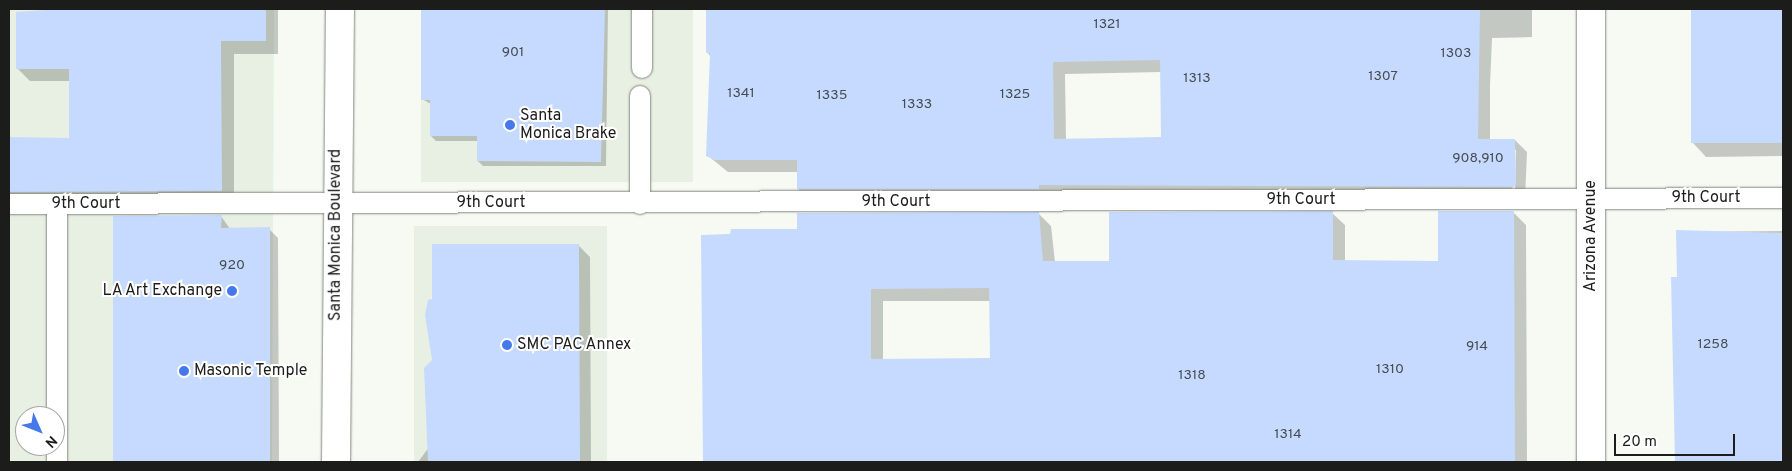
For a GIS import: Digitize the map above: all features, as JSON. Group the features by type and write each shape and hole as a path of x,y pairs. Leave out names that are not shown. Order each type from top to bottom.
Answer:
{"main road":[{"name":"Santa Monica Boulevard","path":"336,462 335,203 340,9"},
{"name":"Arizona Avenue","path":"1591,9 1591,462"}],"lane":[{"path":"642,9 642,68"},
{"path":"640,96 640,204"},
{"name":"9th Court","path":"9,204 640,204 1783,198"},
{"path":"57,204 57,462"}],"shaded area":[{"path":"9,9 274,9 272,462 9,462"},
{"path":"421,9 693,9 693,182 421,182"},
{"name":"SMC PAC Annex","path":"414,226 607,226 607,462 414,462"}],"building":[{"path":"60,9 266,9 266,41 221,41 222,191 9,192 9,137 69,138 69,69 16,69 16,12"},
{"path":"421,9 605,9 601,162 477,161 477,136 430,136 430,100 421,100"},
{"path":"706,9 1480,9 1478,139 1515,139 1516,183 1514,187 1039,185 1039,189 797,189 797,160 715,160 706,156 710,53 706,53","holes":["1160,60 1161,137 1054,139 1053,62"]},
{"path":"1691,9 1783,9 1783,143 1691,143"},
{"path":"1333,211 1333,260 1438,261 1438,211 1514,211 1515,462 703,462 701,235 730,234 731,229 797,229 797,213 1039,212 1043,261 1109,261 1109,212","holes":["989,288 990,358 871,359 871,289"]},
{"path":"222,215 221,228 270,227 270,462 113,462 113,216"},
{"path":"1676,230 1783,233 1783,462 1675,462 1671,277 1677,277"},
{"name":"SMC PAC Annex","path":"432,244 579,244 580,462 428,462 424,368 432,360 425,315 428,300 432,299"}],"place":[{"name":"Santa Monica Brake","path":"510,125"},
{"name":"LA Art Exchange","path":"232,291"},
{"name":"SMC PAC Annex","path":"507,345"},
{"name":"Masonic Temple","path":"184,371"}]}
